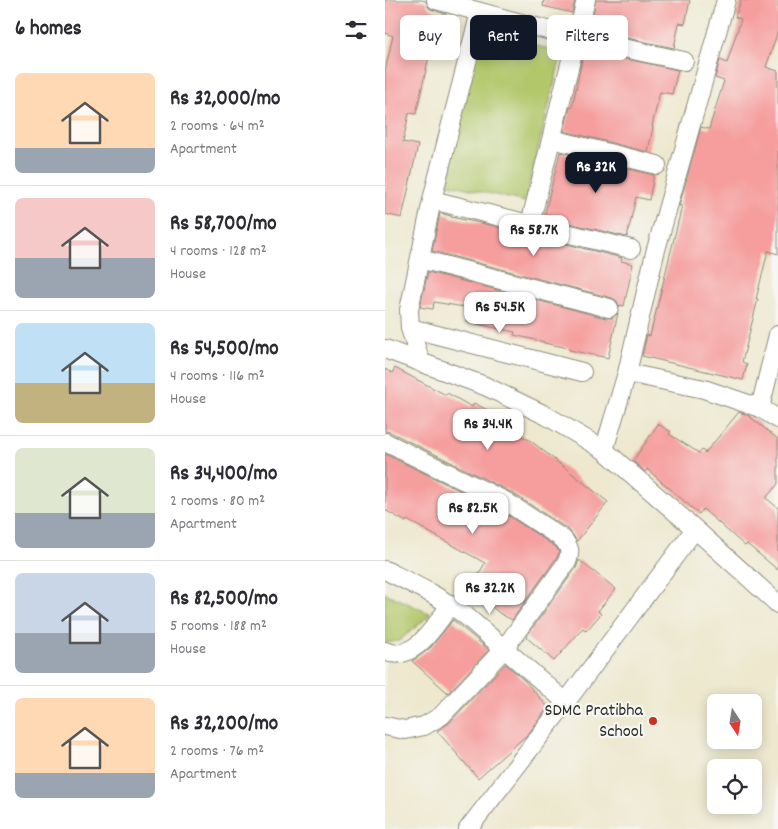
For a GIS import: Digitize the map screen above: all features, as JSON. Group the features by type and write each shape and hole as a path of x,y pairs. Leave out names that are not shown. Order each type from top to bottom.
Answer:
{"street":[{"path":"436,0 547,30"},
{"path":"582,15 586,0"},
{"path":"603,450 627,374 655,253 726,0"},
{"path":"421,363 411,328 409,310 432,200 481,12"},
{"path":"628,49 684,62"},
{"path":"530,224 572,60"},
{"path":"552,139 657,165"},
{"path":"432,200 631,249"},
{"path":"420,259 609,308"},
{"path":"411,328 582,372"},
{"path":"761,408 778,335"},
{"path":"385,349 485,386 547,416 603,450 778,604"},
{"path":"627,374 704,389 761,408 778,419"},
{"path":"385,442 505,500 563,539 569,547 570,554 567,562 503,649 441,716 424,726 405,730 385,726"},
{"path":"468,829 566,702 695,529"},
{"path":"385,570 451,604 566,702"},
{"path":"385,652 403,654 413,649 424,640 451,604"}],"green space":[{"path":"537,46 547,48 547,60 560,60 525,202 441,182 471,60 537,60"},
{"path":"385,593 431,614 399,641 385,643"}],"building":[{"path":"385,0 426,1 429,8 446,14 400,15 400,60 428,60 416,114 409,113 403,142 418,145 402,218 385,214 385,71 393,36 385,33"},
{"path":"544,0 575,0 572,13 543,6"},
{"path":"596,0 690,0 685,24 679,23 674,48 628,38 628,15 592,15"},
{"path":"741,0 778,0 778,31 766,67 778,71 778,254 768,251 742,362 747,364 743,380 642,356 647,335 650,336 682,206 679,206 701,127 709,129 724,81 715,78 720,60 727,63 741,19 735,17"},
{"path":"628,59 678,70 672,94 660,92 648,152 564,131 570,107 572,108 582,60"},
{"path":"560,152 654,175 649,200 636,197 627,237 544,217"},
{"path":"440,213 622,258 621,261 633,264 624,306 620,305 619,307 617,301 612,298 432,251"},
{"path":"428,272 606,318 612,318 618,313 608,358 514,335 515,332 467,322 470,308 434,302 433,309 420,307"},
{"path":"395,368 472,407 474,403 493,413 490,418 531,441 608,502 577,541 569,530 511,492 385,431 385,369 392,373"},
{"path":"739,412 749,416 778,439 778,484 766,498 778,508 778,570 747,544 745,546 703,509 699,514 647,469 645,472 633,461 658,424 671,432 669,434 699,453 702,450 705,453"},
{"path":"385,454 500,510 556,547 559,552 557,557 512,620 499,613 471,588 485,563 385,510"},
{"path":"579,560 616,589 598,611 601,614 586,631 583,628 554,661 526,637 576,568"},
{"path":"453,620 489,650 448,693 412,661 431,647"},
{"path":"505,664 524,680 548,707 529,733 478,778 437,731 449,723"}],"place":[{"name":"SDMC Pratibha School","path":"653,721"}]}
